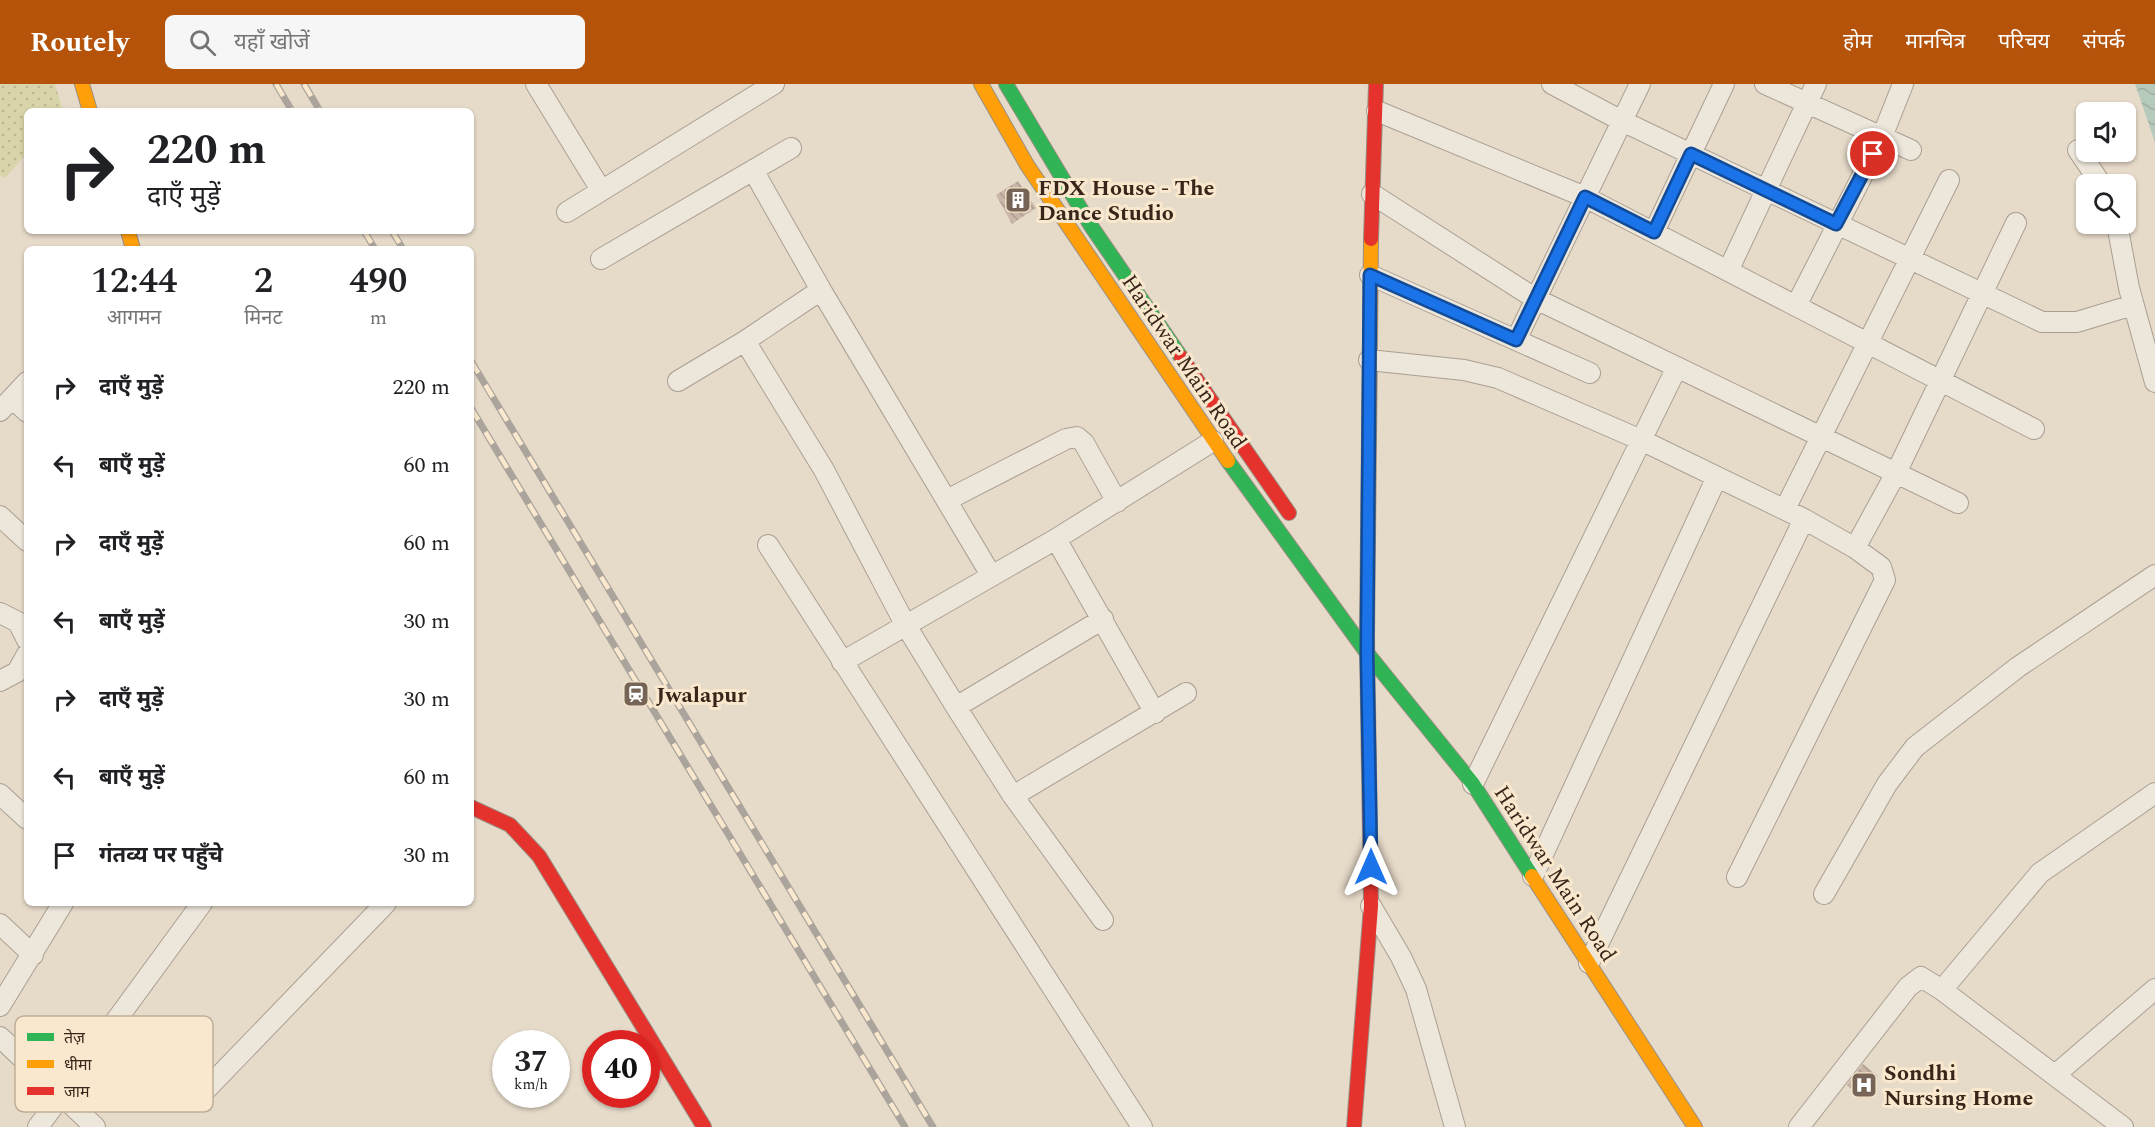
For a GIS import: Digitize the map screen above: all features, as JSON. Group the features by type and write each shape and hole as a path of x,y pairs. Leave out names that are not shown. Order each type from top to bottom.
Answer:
{"main road":[{"path":"81,84 89,108"},
{"name":"Haridwar Main Road","path":"981,84 1027,165 1213,441 1367,653 1424,719 1473,784 1589,963 1688,1124"},
{"name":"Haridwar Main Road","path":"1006,84 1091,226 1294,521"},
{"path":"1354,1127 1371,906 1367,653 1370,275 1377,111 1376,84"},
{"name":"Haridwar Main Road","path":"1333,581 1367,653"},
{"path":"474,810 505,820 523,833 704,1127"}],"street":[{"path":"536,84 601,190"},
{"path":"567,212 774,84"},
{"path":"1552,84 1622,121 2042,322 2077,322 2133,305"},
{"path":"1516,340 1640,84"},
{"path":"1654,232 1724,84"},
{"path":"1766,84 1911,150"},
{"path":"1728,271 1816,84"},
{"path":"1796,306 1882,137 1903,84"},
{"path":"1377,111 1585,197 2034,429"},
{"path":"601,260 791,148"},
{"path":"753,170 820,290 991,575"},
{"path":"1785,509 1949,180"},
{"path":"1372,194 1536,299 1958,503"},
{"path":"1855,548 1896,473 2016,223"},
{"path":"2119,234 2133,305 2155,382"},
{"path":"1370,275 1590,373"},
{"path":"678,381 746,341 820,290"},
{"path":"746,341 824,470 905,624 956,707 1013,796 1103,920"},
{"path":"1369,360 1464,370 1498,378 1641,440 1716,479 1785,509 1855,548 1881,567 1885,580 1737,877"},
{"path":"1473,784 1677,367"},
{"path":"24,385 6,405 24,411"},
{"path":"946,501 1066,439 1077,437 1084,442 1117,501"},
{"path":"842,662 1056,539 1213,441"},
{"path":"1533,876 1716,479"},
{"path":"0,516 24,538"},
{"path":"1589,963 1804,519"},
{"path":"1056,539 1155,713"},
{"path":"768,544 1142,1127"},
{"path":"1824,894 1887,784 1915,747 2018,667 2155,574"},
{"path":"0,613 22,617"},
{"path":"956,707 1102,619"},
{"path":"15,678 24,660"},
{"path":"1013,796 1186,693"},
{"path":"1942,990 2040,873 2155,793"},
{"path":"0,794 24,816"},
{"path":"0,1006 61,906"},
{"path":"118,1016 200,906"},
{"path":"213,1082 383,906"},
{"path":"1371,906 1416,988 1455,1127"},
{"path":"0,924 33,954"},
{"path":"1799,1127 1915,979 1926,979 1942,990 2123,1127"},
{"path":"2055,1076 2155,989"},
{"path":"0,1037 15,1052"},
{"path":"38,1127 48,1112"},
{"path":"79,1112 95,1127"}],"shaded area":[{"path":"0,84 55,84 62,108 24,108 24,156 5,178 0,175"}],"water":[{"path":"2135,84 2155,84 2155,142"}],"building":[{"name":"FDX House - The Dance Studio","path":"1018,181 1036,208 1012,224 996,195"},
{"path":"1863,1064 1878,1076 1861,1097 1847,1085"}],"railway":[{"path":"276,84 290,108"},
{"path":"304,84 318,108"},
{"path":"366,234 373,246"},
{"path":"394,234 401,246"},
{"path":"474,366 933,1127"},
{"path":"474,413 905,1127"}],"traffic: fast":[{"path":"1006,84 1091,226 1181,357"},
{"path":"1228,461 1367,653 1473,784 1532,876"}],"traffic: slow":[{"path":"82,84 89,108"},
{"path":"981,84 1027,165 1228,461"},
{"path":"129,234 132,246"},
{"path":"1367,637 1371,239"},
{"path":"1532,876 1695,1127"}],"traffic: jam":[{"path":"1371,239 1376,84"},
{"path":"1181,357 1289,513"},
{"path":"1354,1127 1371,906 1367,637"},
{"path":"474,808 510,825 539,856 704,1127"}],"place":[{"name":"FDX House - The Dance Studio","path":"1018,200"},
{"name":"Jwalapur","path":"636,694"},
{"name":"Sondhi Nursing Home","path":"1864,1085"}],"route":[{"path":"1371,867 1367,653 1370,275 1516,340 1585,197 1654,232 1691,154 1836,224 1873,154"}]}
